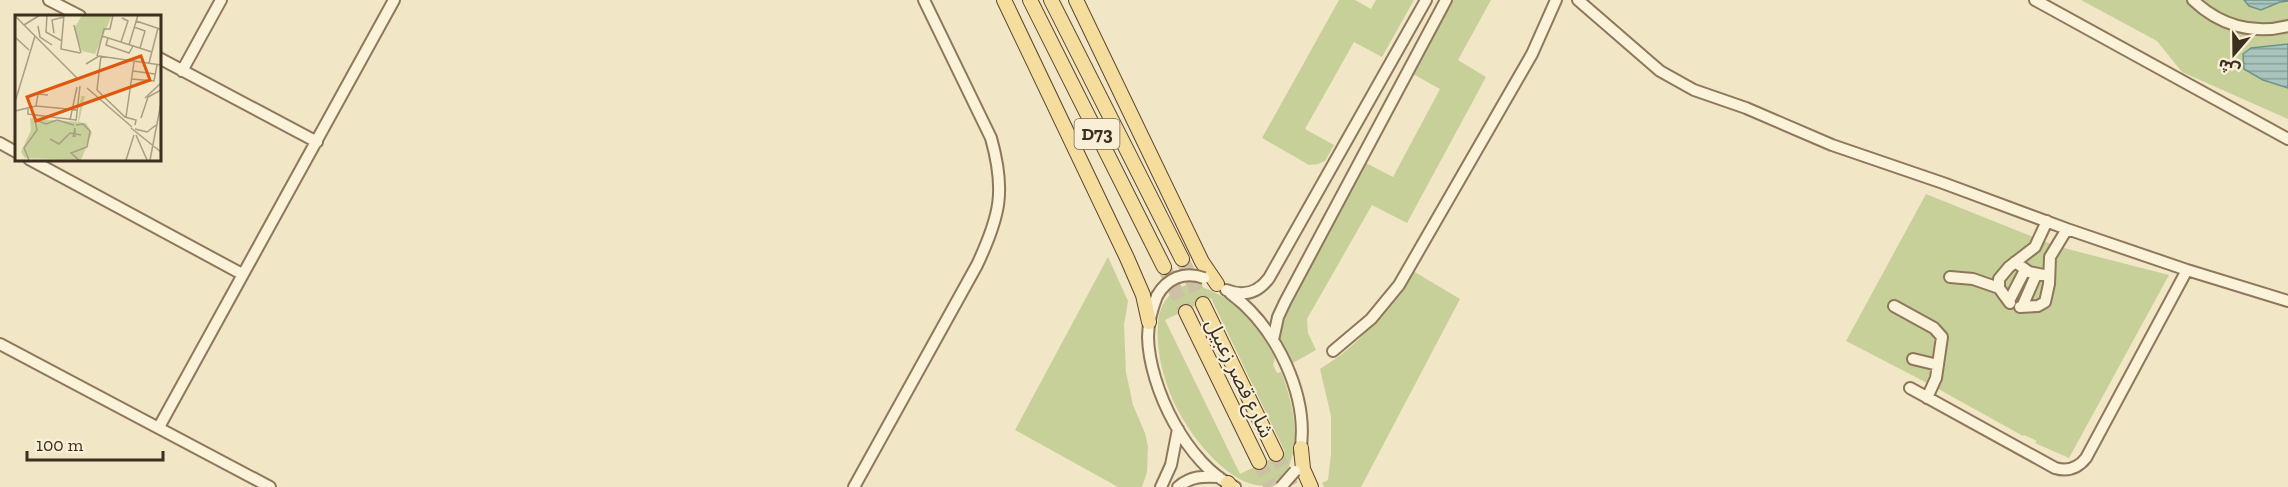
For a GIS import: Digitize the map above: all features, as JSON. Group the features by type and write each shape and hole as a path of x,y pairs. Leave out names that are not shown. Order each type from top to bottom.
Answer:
{"main road":[{"path":"1004,0 1131,267 1143,295 1149,322"},
{"name":"D73","path":"1030,0 1164,267"},
{"name":"D73","path":"1051,0 1182,259"},
{"path":"1076,0 1202,262 1216,284"},
{"name":"شارع قصر زعبيل","path":"1203,304 1276,454"},
{"name":"شارع قصر زعبيل","path":"1186,312 1259,462"},
{"path":"1301,448 1303,470 1311,487"}],"street":[{"path":"49,0 78,15"},
{"path":"182,70 221,0"},
{"path":"159,427 394,0"},
{"path":"854,487 977,265 991,235 998,211 999,170 991,138 924,0"},
{"path":"1229,484 1201,460 1178,429 1163,400 1149,346 1149,322 1157,296 1168,281 1186,275 1242,294 1258,290 1269,278 1426,0"},
{"path":"1273,340 1284,302 1446,0"},
{"path":"1333,351 1371,320 1399,285 1532,54 1556,0"},
{"path":"1578,0 1660,71 1682,85 1746,108 1832,145 2067,229 2187,270 2288,301"},
{"path":"2035,0 2288,139"},
{"path":"2193,0 2212,16 2236,26 2265,30 2288,26"},
{"path":"160,59 316,141"},
{"path":"0,143 15,151"},
{"path":"31,160 242,274"},
{"path":"2000,288 1999,279 2015,262 2035,247 2047,221"},
{"path":"1950,278 1973,279 2000,288 2015,304 2038,306 2043,304 2048,289 2049,262 2052,252 2067,229"},
{"path":"2015,262 2025,270 2049,276"},
{"path":"2015,304 2025,270"},
{"path":"1910,388 2055,468 2065,470 2075,467 2086,458 2187,270"},
{"path":"2015,304 2036,274"},
{"path":"1216,284 1257,317 1273,340 1294,390 1300,415 1301,448 1295,471 1281,487"},
{"path":"1894,306 1940,334 1942,343 1935,381 1927,398"},
{"path":"0,344 270,487"},
{"path":"1914,359 1938,365"},
{"path":"1161,487 1175,453 1178,429"},
{"path":"1178,487 1199,476 1229,484"}],"green space":[{"path":"1339,0 1355,0 1371,9 1376,0 1414,0 1382,57 1354,42 1305,129 1334,145 1325,161 1309,165 1262,138"},
{"path":"1453,0 1491,0 1458,60 1486,77 1407,223 1372,205 1307,319 1308,333 1316,350 1291,364 1280,346 1280,324 1366,163 1393,177 1440,89 1413,74"},
{"path":"2081,0 2288,0 2288,119 2182,72 2157,41"},
{"path":"1926,194 2056,246 2169,275 2069,458 2035,443 2037,441 2023,436 1846,341"},
{"path":"1108,257 1128,301 1124,325 1126,372 1133,405 1145,433 1148,447 1147,472 1142,487 1118,487 1015,430"},
{"path":"1413,271 1460,299 1361,487 1324,487 1322,483 1328,480 1331,454 1331,416 1320,369 1348,349 1372,326"},
{"path":"1190,284 1204,288 1230,302 1251,321 1275,358 1273,365 1277,373 1281,372 1285,383 1292,406 1295,431 1293,455 1289,466 1283,476 1274,483 1266,486 1251,484 1222,467 1197,440 1178,411 1160,361 1158,323 1161,309 1167,298 1183,286","holes":["1211,298 1285,452 1240,474 1165,320"]}],"water":[{"path":"2244,0 2288,1 2261,10 2249,6"},
{"path":"2288,44 2288,88 2263,80 2244,69 2243,54 2251,48"}],"tunnel":[{"path":"1182,259 1203,304"},
{"path":"1164,267 1186,312"},
{"path":"1276,454 1292,487"},
{"path":"1259,462 1271,487"}]}
